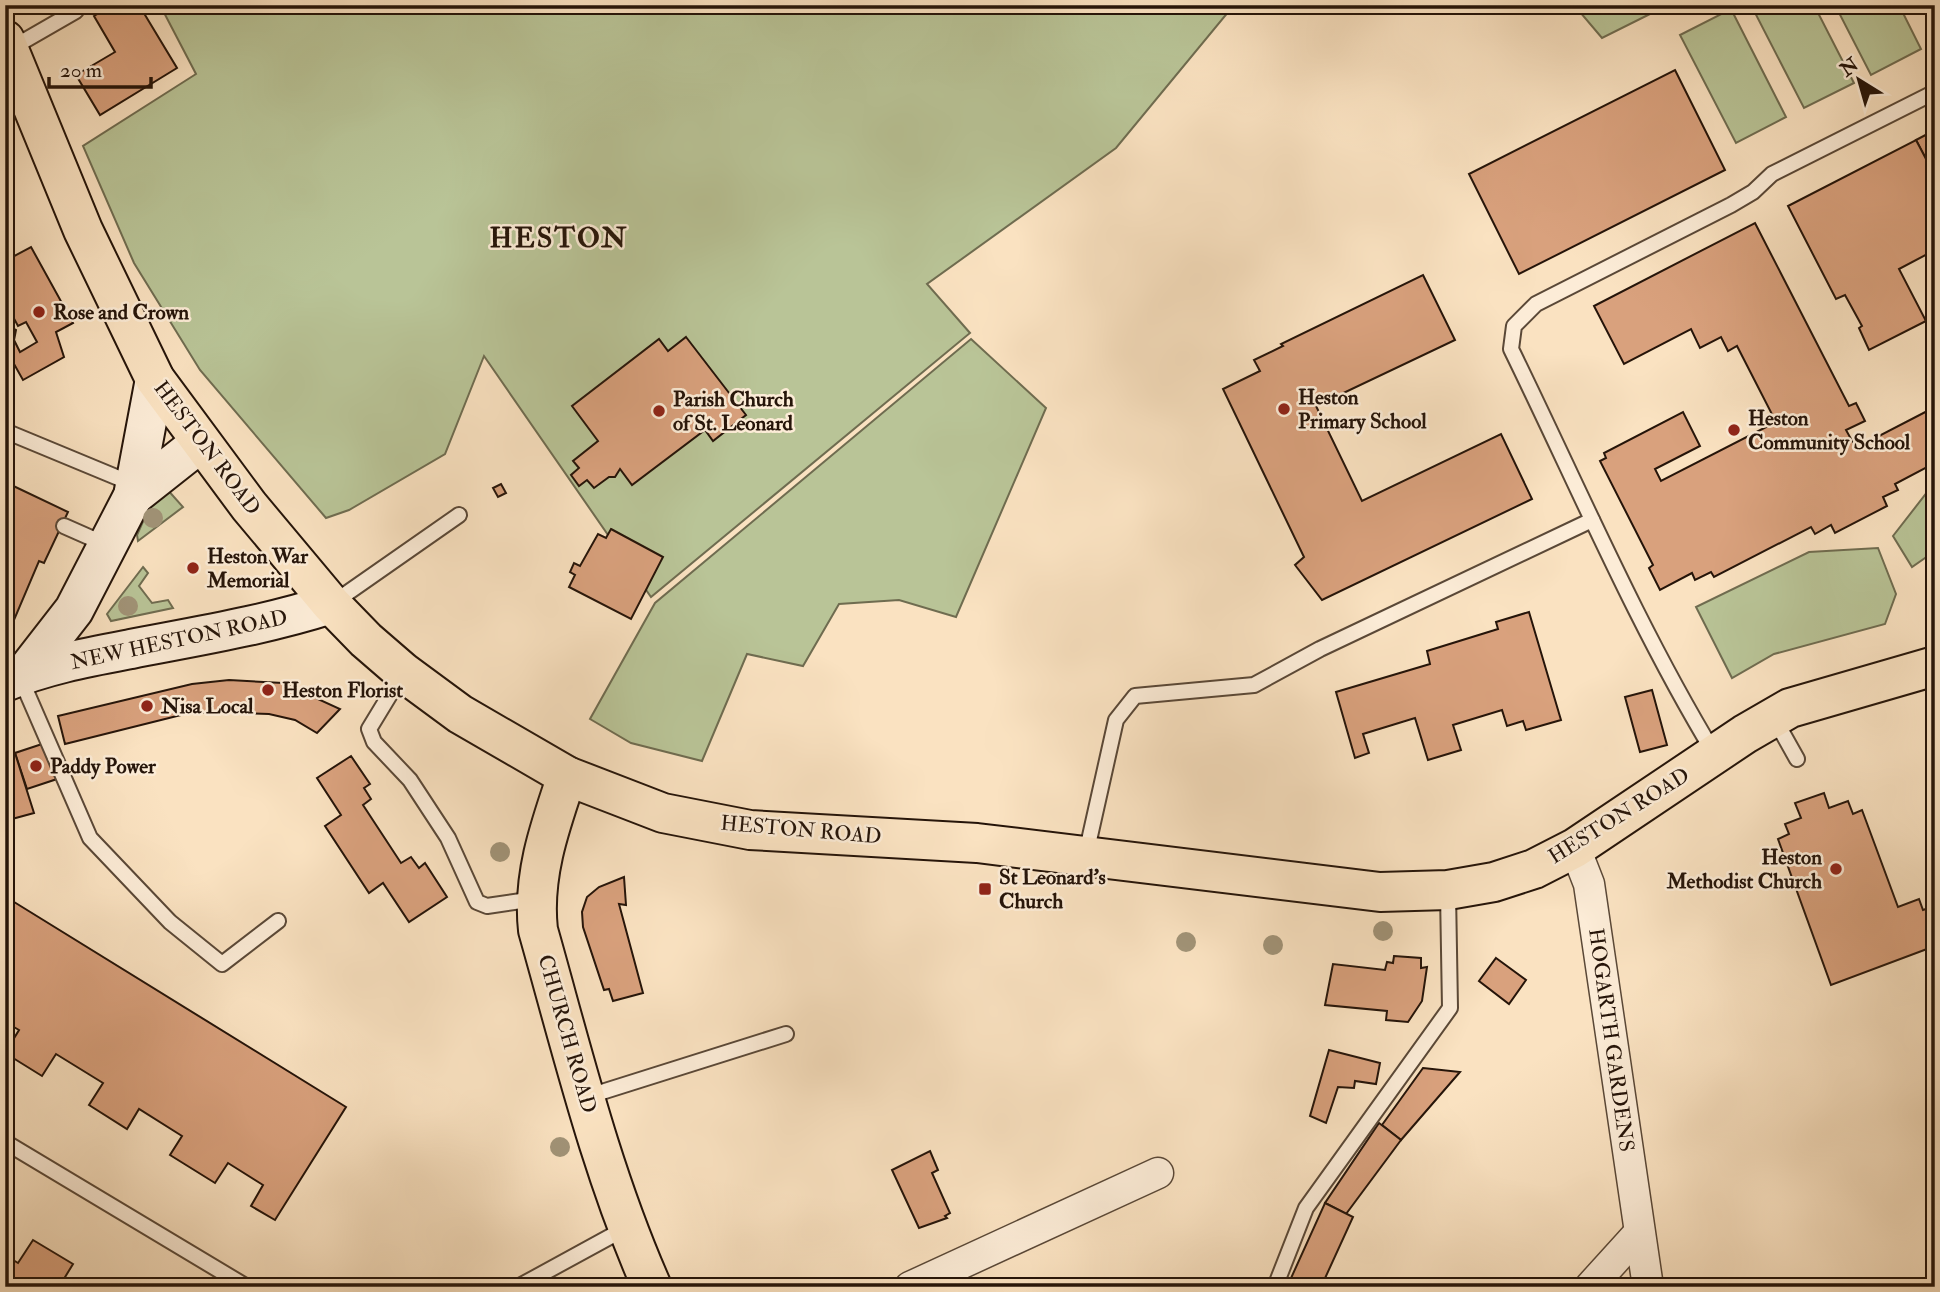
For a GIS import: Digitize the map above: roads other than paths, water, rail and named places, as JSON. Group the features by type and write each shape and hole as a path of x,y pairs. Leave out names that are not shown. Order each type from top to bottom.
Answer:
{"main road":[{"name":"HESTON ROAD","path":"7,45 83,230 155,379 200,443 331,604 366,640 403,672 460,714 567,776 663,813 750,830 977,843 1380,892 1448,890 1494,882 1534,869 1576,848 1773,716 1805,702 1935,666"},
{"name":"CHURCH ROAD","path":"567,776 548,836 535,899 538,930 603,1164 626,1228 652,1287"}],"street":[{"name":"NEW HESTON ROAD","path":"17,677 74,610 110,546 137,490 155,379"},
{"name":"NEW HESTON ROAD","path":"137,490 200,443"},
{"name":"NEW HESTON ROAD","path":"17,677 98,655 281,620 331,604"},
{"name":"HOGARTH GARDENS","path":"1576,848 1588,884 1648,1287"},
{"path":"910,1287 1158,1173"},
{"path":"1590,1287 1638,1234"}],"lane":[{"path":"7,45 76,11"},
{"path":"1715,754 1690,713 1591,520 1511,349 1514,326 1536,304 1731,205 1753,192 1772,174 1935,92"},
{"path":"5,432 137,490"},
{"path":"331,604 459,515"},
{"path":"1085,857 1116,720 1135,696 1254,685 1320,649 1591,520"},
{"path":"64,526 110,546"},
{"path":"403,672 369,729 374,742 410,780 448,838 477,902 487,906 535,899"},
{"path":"17,677 90,838 170,922 222,964 278,921"},
{"path":"1773,716 1797,760"},
{"path":"1275,1287 1306,1208 1450,1008 1448,890"},
{"path":"585,1098 786,1034"},
{"path":"5,1142 247,1287"},
{"path":"517,1287 626,1228"}],"place":[{"name":"Rose and Crown","path":"39,312"},
{"name":"Heston Primary School","path":"1284,409"},
{"name":"Parish Church of St. Leonard","path":"659,411"},
{"name":"Heston Community School","path":"1734,430"},
{"name":"Heston War Memorial","path":"193,568"},
{"name":"Heston Florist","path":"268,690"},
{"name":"Nisa Local","path":"147,706"},
{"name":"Paddy Power","path":"36,766"},
{"name":"Heston Methodist Church","path":"1836,869"},
{"name":"St Leonard's Church","path":"985,889"}],"district":[{"name":"HESTON","path":"559,238"}]}
